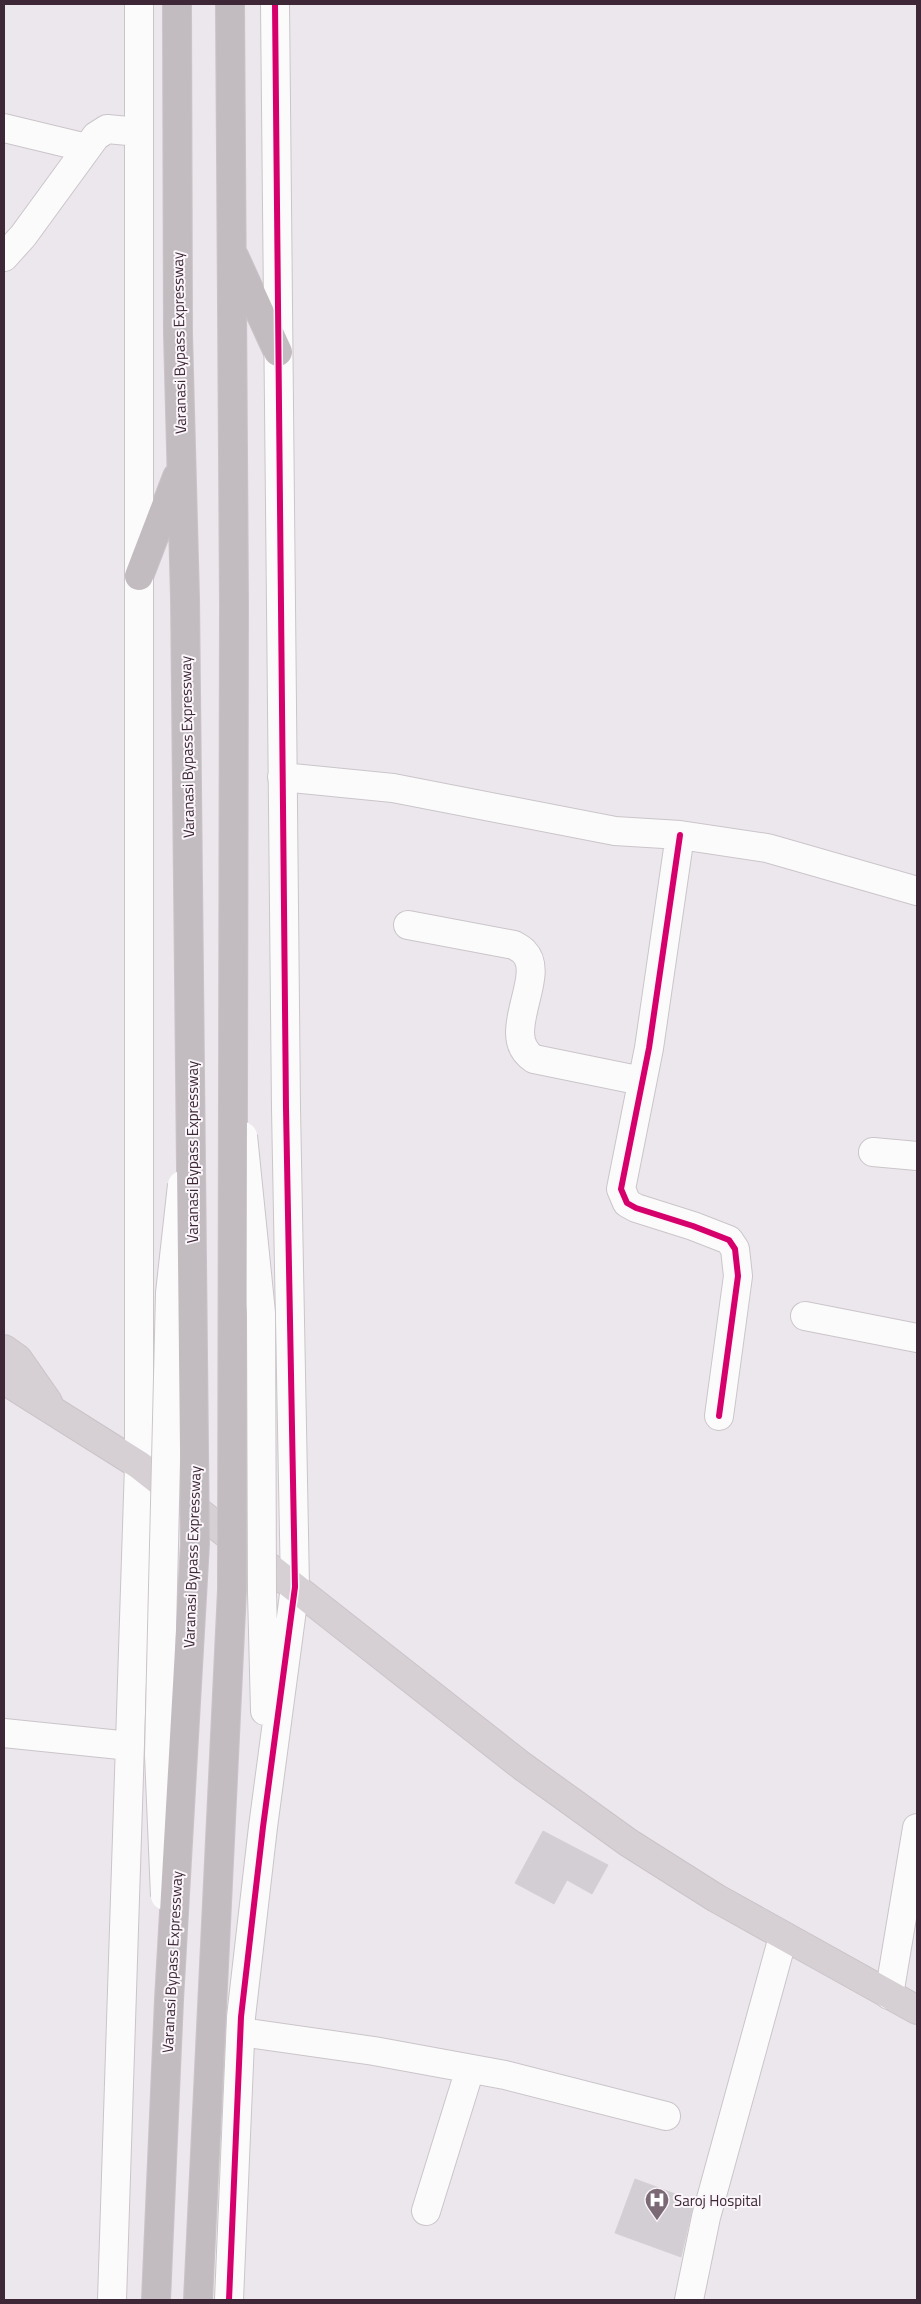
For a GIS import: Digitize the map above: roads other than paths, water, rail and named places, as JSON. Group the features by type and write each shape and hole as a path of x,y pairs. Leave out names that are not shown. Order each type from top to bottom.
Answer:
{"highway":[{"name":"Varanasi Bypass Expressway","path":"156,2300 169,2000 195,1544 186,598 178,334 177,4"},
{"path":"198,2300 232,1590 234,605 230,248 230,4"},
{"path":"230,248 278,352"},
{"path":"139,576 182,464"}],"main road":[{"path":"4,1349 18,1359 53,1409"},
{"path":"4,1380 53,1409 139,1465 522,1766 629,1843 716,1898 783,1937 917,2010"}],"street":[{"path":"112,2300 139,1465 139,4"},
{"path":"229,2300 241,2032 263,1827 295,1587 282,777 275,4"},
{"path":"4,128 87,148"},
{"path":"4,257 23,236 96,136 107,129 139,132"},
{"path":"282,777 393,788 615,831 680,835 767,848 917,891"},
{"path":"680,835 649,1048 624,1163 621,1189 623,1198 636,1208 693,1226 729,1240 736,1249 738,1276 719,1416"},
{"path":"408,925 514,945 524,952 530,964 529,984 519,1037 521,1048 534,1059 642,1081"},
{"path":"233,1043 261,1313 262,1592 265,1711 263,1827"},
{"path":"873,1152 917,1156"},
{"path":"805,1316 917,1338"},
{"path":"4,1733 130,1746"},
{"path":"889,1995 917,1828"},
{"path":"689,2300 706,2217 783,1937"},
{"path":"241,2032 470,2068 505,2075 666,2116"},
{"path":"426,2210 470,2068"}],"place":[{"name":"Saroj Hospital","path":"657,2221"}]}
